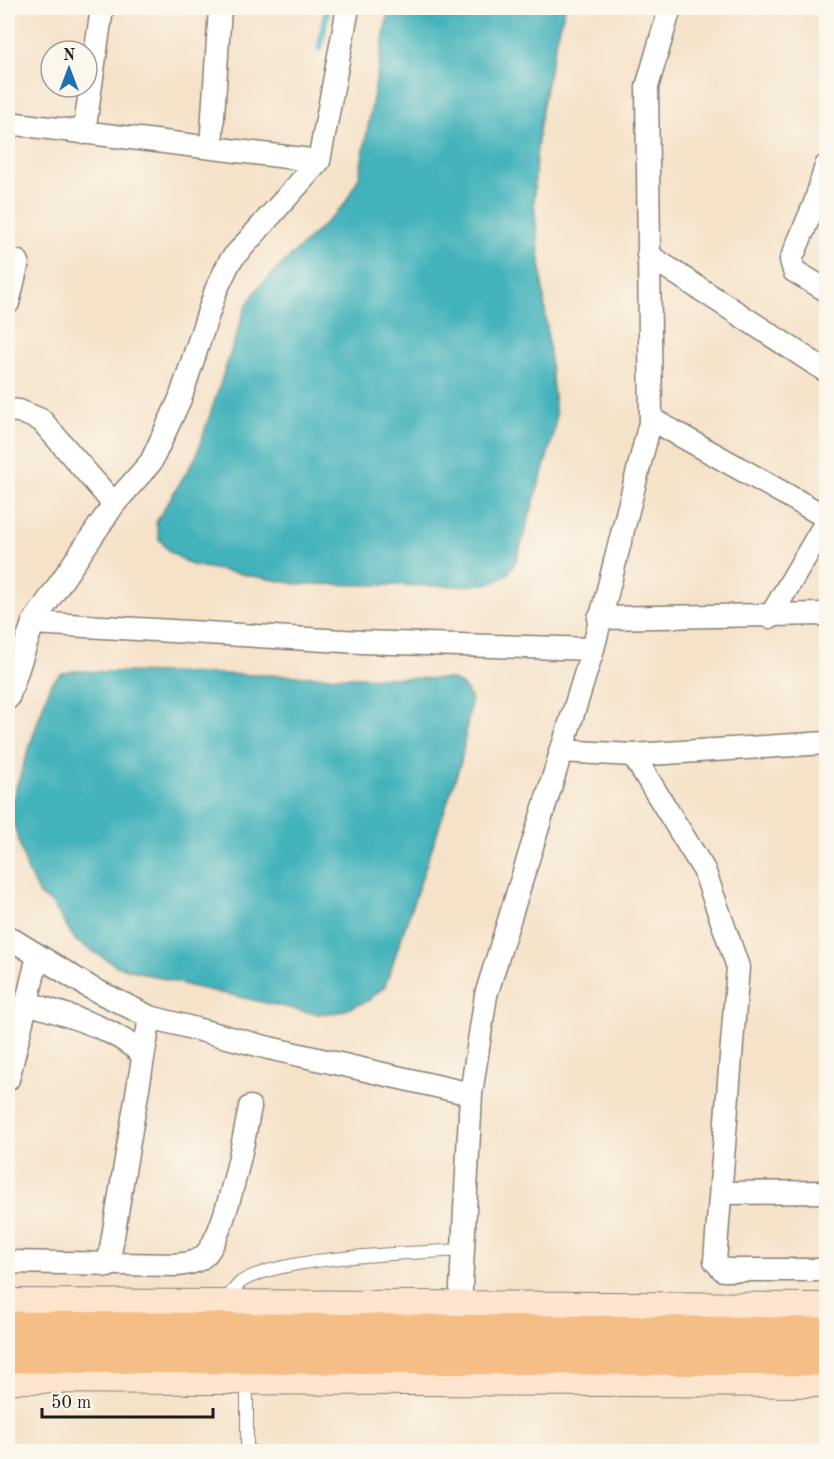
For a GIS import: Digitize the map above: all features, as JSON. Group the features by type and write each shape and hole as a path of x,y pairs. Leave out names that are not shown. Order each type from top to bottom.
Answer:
{"highway":[{"path":"8,1328 524,1319 826,1334"},
{"path":"8,1356 247,1367 826,1359"}],"street":[{"path":"84,133 102,8"},
{"path":"211,147 220,8"},
{"path":"8,698 33,623 114,504 150,462 180,399 216,290 230,261 319,160 348,8"},
{"path":"460,1307 471,1094 486,995 593,649 651,419 652,339 648,255 647,87 670,8"},
{"path":"8,123 319,160"},
{"path":"826,166 791,266 794,271 826,290"},
{"path":"648,255 826,371"},
{"path":"8,303 18,262"},
{"path":"8,410 19,411 41,420 114,504"},
{"path":"651,419 826,517"},
{"path":"770,617 826,522"},
{"path":"599,618 770,617 826,614"},
{"path":"33,623 361,642 593,649"},
{"path":"560,751 633,755 826,743"},
{"path":"633,755 704,870 738,967 715,1261 723,1270 826,1270"},
{"path":"8,937 92,988 150,1017 269,1048 471,1094"},
{"path":"8,1079 38,956"},
{"path":"28,1003 77,1018 126,1040 143,1055"},
{"path":"108,1266 141,1082 150,1017"},
{"path":"8,1262 108,1266 175,1265 191,1263 203,1257 214,1240 239,1165 250,1107"},
{"path":"721,1194 826,1192"},
{"path":"8,1305 460,1307 524,1319 826,1309"},
{"path":"8,1377 247,1367 826,1381"}],"lane":[{"path":"220,1306 241,1282 280,1268 384,1255 463,1250"},
{"path":"247,1367 247,1452"}],"water":[{"path":"389,8 565,8 539,129 534,203 556,417 553,437 516,561 507,575 493,583 463,586 297,584 192,565 170,552 159,539 156,522 196,457 246,306 258,288 344,205 359,177"},
{"path":"73,671 449,679 464,687 471,701 461,762 385,986 369,1000 340,1012 316,1014 190,986 117,966 76,941 52,903 39,895 27,869 9,809 50,685 61,674"}],"waterway":[{"path":"320,48 327,8"}]}
